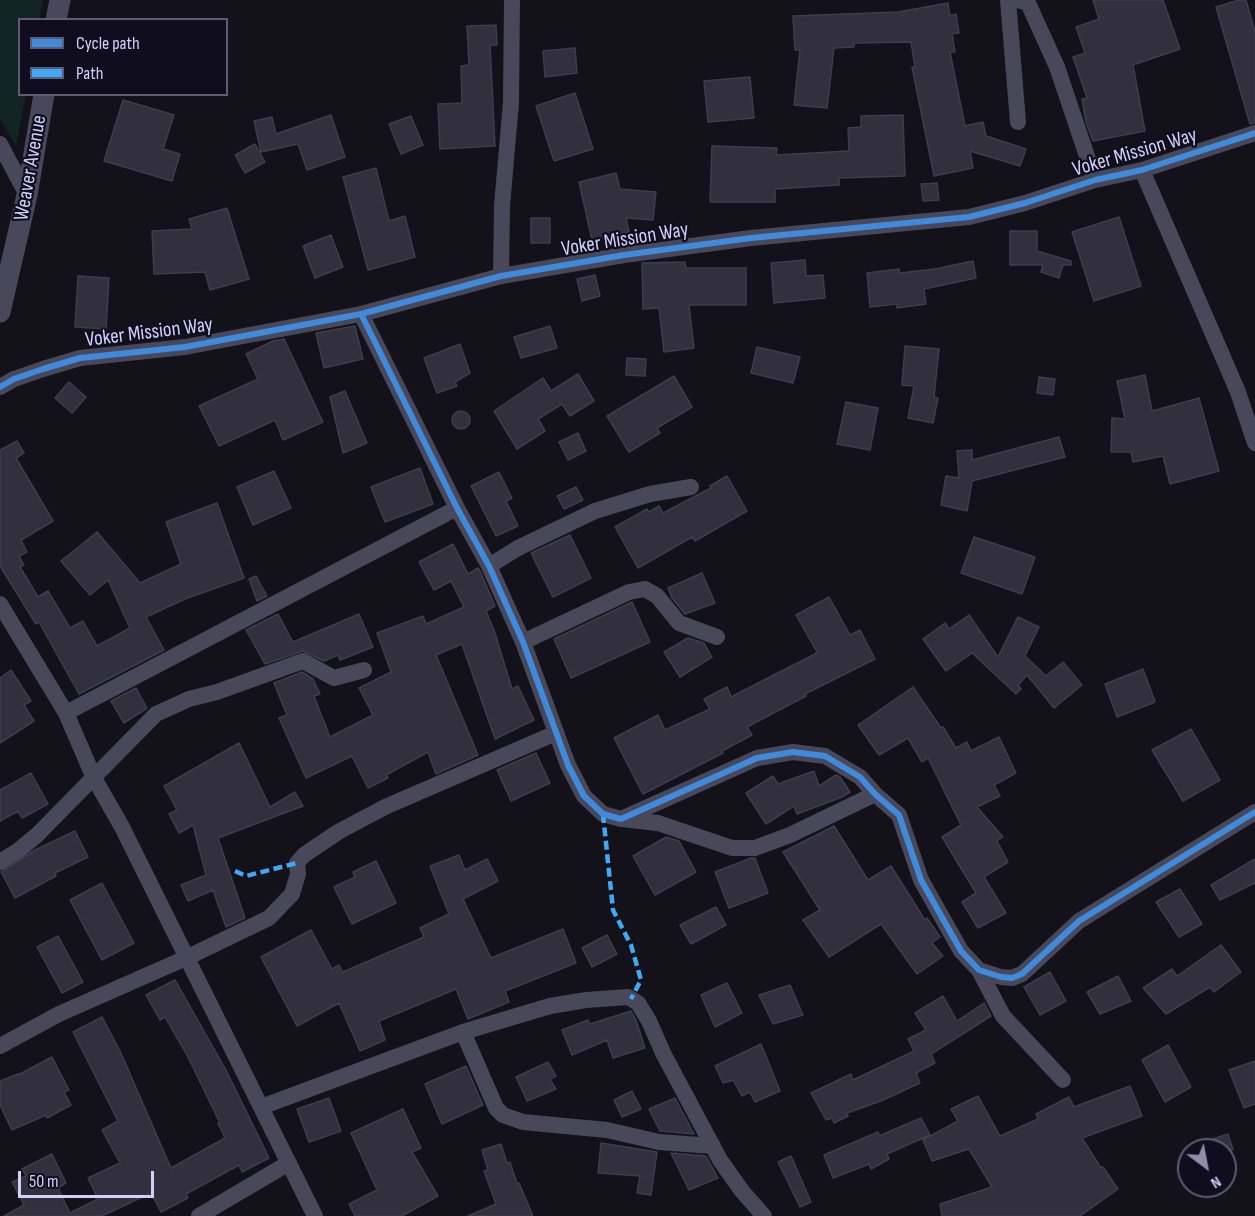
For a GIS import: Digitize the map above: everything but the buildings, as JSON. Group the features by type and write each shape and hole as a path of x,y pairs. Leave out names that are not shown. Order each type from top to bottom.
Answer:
{"street":[{"path":"56,18 60,0"},
{"path":"501,276 502,206 511,102 512,0"},
{"path":"1008,0 1018,122"},
{"path":"1018,0 1028,3 1057,67 1095,180"},
{"name":"Weaver Avenue","path":"0,312 27,195 44,96"},
{"name":"Voker Mission Way","path":"0,387 24,375 80,358 185,347 361,314 501,276 624,255 751,238 969,217 1025,203 1095,180 1142,170 1255,133"},
{"path":"0,144 27,195"},
{"path":"1142,170 1238,392 1255,443"},
{"path":"361,314 457,508 489,566 523,642 568,765 584,796 603,814 621,819 658,823 732,848 755,848 790,835 875,794"},
{"path":"489,566 518,548 596,511 650,494 691,488"},
{"path":"66,713 457,508"},
{"path":"523,642 629,592 645,589 657,596 679,623 717,637"},
{"path":"0,604 66,713 94,778 122,827 315,1216"},
{"path":"0,862 37,835 156,714 189,699 217,692 303,661 334,678 364,670"},
{"path":"0,1046 59,1014 186,958 269,918 292,894 298,874 297,863 304,855 338,832 385,807 556,733"},
{"path":"621,819 757,758 793,752 825,756 860,777 899,815 921,880 938,914 961,951 979,969 1003,1016 1063,1080"},
{"path":"979,969 1001,978 1012,978 1022,974 1079,921 1255,812"},
{"path":"261,1107 463,1032 550,1006 586,1000 628,998 638,1003 649,1021 720,1160 742,1191 764,1216"},
{"path":"463,1032 496,1108 503,1115 522,1122 607,1130 659,1142 712,1146"},
{"path":"199,1216 289,1163"}],"shaded area":[{"path":"0,0 43,0 39,18 18,18 18,96 26,96 16,146 0,119"}],"marked path":[{"path":"603,814 613,910 631,945 641,980 631,999"},
{"path":"235,871 246,876 297,863"}],"cycle path":[{"path":"0,387 14,379 80,358 185,347 361,314 501,276 624,255 751,238 969,217 1025,203 1095,180 1142,170 1255,133"},
{"path":"361,314 457,508 489,566 523,642 568,765 584,796 603,814 621,819 757,758 793,752 825,756 860,777 899,815 921,880 961,951 979,970 1012,978 1022,974 1079,921 1255,812"}]}
